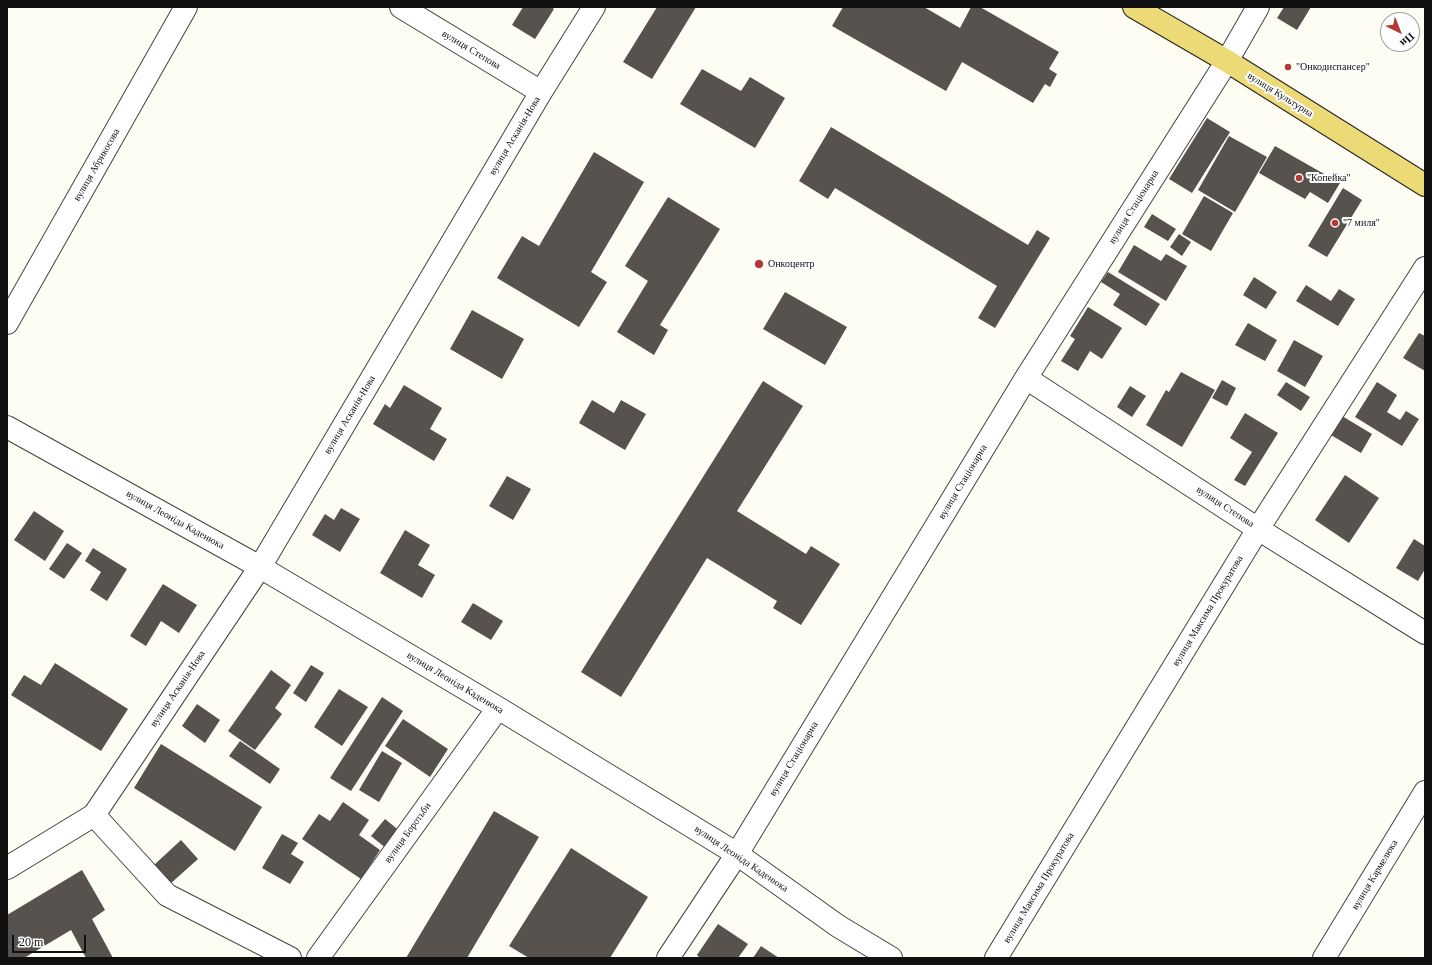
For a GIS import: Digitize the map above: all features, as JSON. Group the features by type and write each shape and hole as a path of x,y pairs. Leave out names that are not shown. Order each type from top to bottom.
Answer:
{"main road":[{"name":"вулиця Культурна","path":"1134,7 1227,61 1425,185"}],"street":[{"name":"вулиця Абрикосова","path":"7,323 186,7"},
{"name":"вулиця Степова","path":"401,7 542,92"},
{"name":"вулиця Асканія-Нова","path":"94,815 260,567 594,7"},
{"name":"вулиця Стаціонарна","path":"668,958 737,854 1026,378 1227,61 1258,7"},
{"name":"вулиця Максима Прокуратова","path":"996,958 1258,529 1425,268"},
{"name":"вулиця Степова","path":"1026,378 1258,529 1425,633"},
{"name":"вулиця Леоніда Каденюка","path":"7,427 260,567 498,708 737,854 838,926 891,958"},
{"name":"вулиця Боротьби","path":"318,958 498,708"},
{"name":"вулиця Кармелюка","path":"1324,958 1425,792"},
{"path":"7,868 94,815 167,895 290,958"}],"building":[{"path":"523,7 551,7 554,9 535,39 512,25"},
{"path":"657,7 696,7 652,79 623,62"},
{"path":"843,7 924,7 960,28 971,7 980,7 1059,52 1049,69 1057,74 1050,87 1045,84 1033,103 962,62 946,91 832,26"},
{"path":"1284,7 1311,7 1297,30 1277,18"},
{"path":"702,69 741,91 750,77 785,98 755,148 680,104"},
{"path":"1207,118 1230,132 1192,193 1169,179"},
{"path":"831,127 1028,245 1037,230 1050,238 995,328 978,318 997,286 835,188 828,199 799,181"},
{"path":"1229,136 1267,157 1235,212 1198,190"},
{"name":"\"Копейка\"","path":"1275,146 1340,183 1328,203 1310,192 1305,199 1259,173"},
{"path":"594,152 644,182 591,272 607,282 579,327 497,278 522,236 539,246"},
{"name":"\"7 миля\"","path":"1343,188 1362,200 1327,257 1308,246"},
{"path":"1204,196 1233,213 1211,251 1182,234"},
{"path":"668,197 720,229 660,325 668,330 654,355 617,332 648,281 625,266"},
{"path":"1152,214 1176,229 1168,241 1144,227"},
{"path":"1179,234 1191,242 1182,256 1170,247"},
{"path":"1134,245 1161,261 1166,254 1187,266 1166,301 1118,272"},
{"path":"1108,272 1160,304 1146,326 1113,305 1120,294 1101,282"},
{"path":"1254,277 1277,292 1266,309 1243,295"},
{"path":"1306,285 1331,301 1339,289 1355,299 1338,326 1296,301"},
{"path":"785,292 847,327 825,365 763,329"},
{"path":"1088,307 1122,328 1102,359 1090,351 1078,371 1061,361 1075,339 1070,336"},
{"path":"472,310 524,339 502,379 450,349"},
{"path":"1248,323 1277,340 1265,361 1235,345"},
{"path":"1419,333 1425,336 1425,371 1403,358"},
{"path":"1294,340 1323,356 1305,387 1277,371"},
{"path":"1181,372 1215,390 1182,447 1146,425 1166,390 1169,392"},
{"path":"1222,380 1236,388 1227,406 1212,398"},
{"path":"763,381 803,406 737,511 806,554 811,546 840,564 801,625 773,608 777,601 707,558 621,697 581,672"},
{"path":"1286,382 1310,397 1301,411 1277,395"},
{"path":"1377,382 1397,395 1387,412 1400,420 1406,411 1419,419 1402,446 1355,417"},
{"path":"404,385 442,408 430,429 447,439 434,461 373,424 385,404 390,408"},
{"path":"1130,386 1146,396 1132,417 1117,407"},
{"path":"592,400 614,413 621,400 646,414 625,450 579,423"},
{"path":"1245,413 1278,433 1245,486 1234,480 1252,452 1230,438"},
{"path":"1342,416 1372,434 1361,453 1331,435"},
{"path":"1345,475 1379,498 1349,543 1315,520"},
{"path":"507,476 531,489 513,520 489,506"},
{"path":"341,508 360,519 340,552 312,535 325,514 334,520"},
{"path":"34,511 64,531 45,561 14,540"},
{"path":"405,530 430,545 418,565 435,575 422,598 380,573"},
{"path":"1414,539 1425,546 1425,569 1418,581 1396,568"},
{"path":"67,543 82,553 64,579 49,569"},
{"path":"93,548 127,569 107,601 90,590 101,572 85,561"},
{"path":"163,584 197,605 179,633 161,621 146,646 130,636"},
{"path":"473,603 503,621 491,640 461,622"},
{"path":"55,663 128,709 101,751 11,695 24,675 41,685"},
{"path":"311,665 324,673 306,702 293,693"},
{"path":"271,670 291,685 275,708 282,714 255,750 228,731"},
{"path":"339,689 368,707 342,746 314,727"},
{"path":"382,697 403,711 351,791 330,778"},
{"path":"197,704 220,720 205,743 182,726"},
{"path":"403,719 448,749 430,777 385,746"},
{"path":"240,741 280,769 270,784 229,756"},
{"path":"161,744 262,807 235,851 134,788"},
{"path":"382,751 402,763 379,802 359,790"},
{"path":"343,802 369,820 359,835 380,850 361,879 302,839 319,814 330,821"},
{"path":"494,811 539,837 467,958 406,958"},
{"path":"385,819 401,832 387,849 371,836"},
{"path":"282,834 298,843 291,854 304,862 290,884 262,868"},
{"path":"181,840 198,859 170,884 153,866"},
{"path":"571,848 648,897 610,958 529,958 509,946"},
{"path":"82,870 105,910 92,919 113,958 86,958 71,930 24,958 7,958 7,915"},
{"path":"718,924 748,944 738,958 700,958 697,955"},
{"path":"761,946 779,958 753,958"}],"place":[{"name":"\"Онкодиспансер\"","path":"1288,67"},
{"name":"\"Копейка\"","path":"1299,178"},
{"name":"\"7 миля\"","path":"1335,223"},
{"name":"Онкоцентр","path":"759,264"}]}
